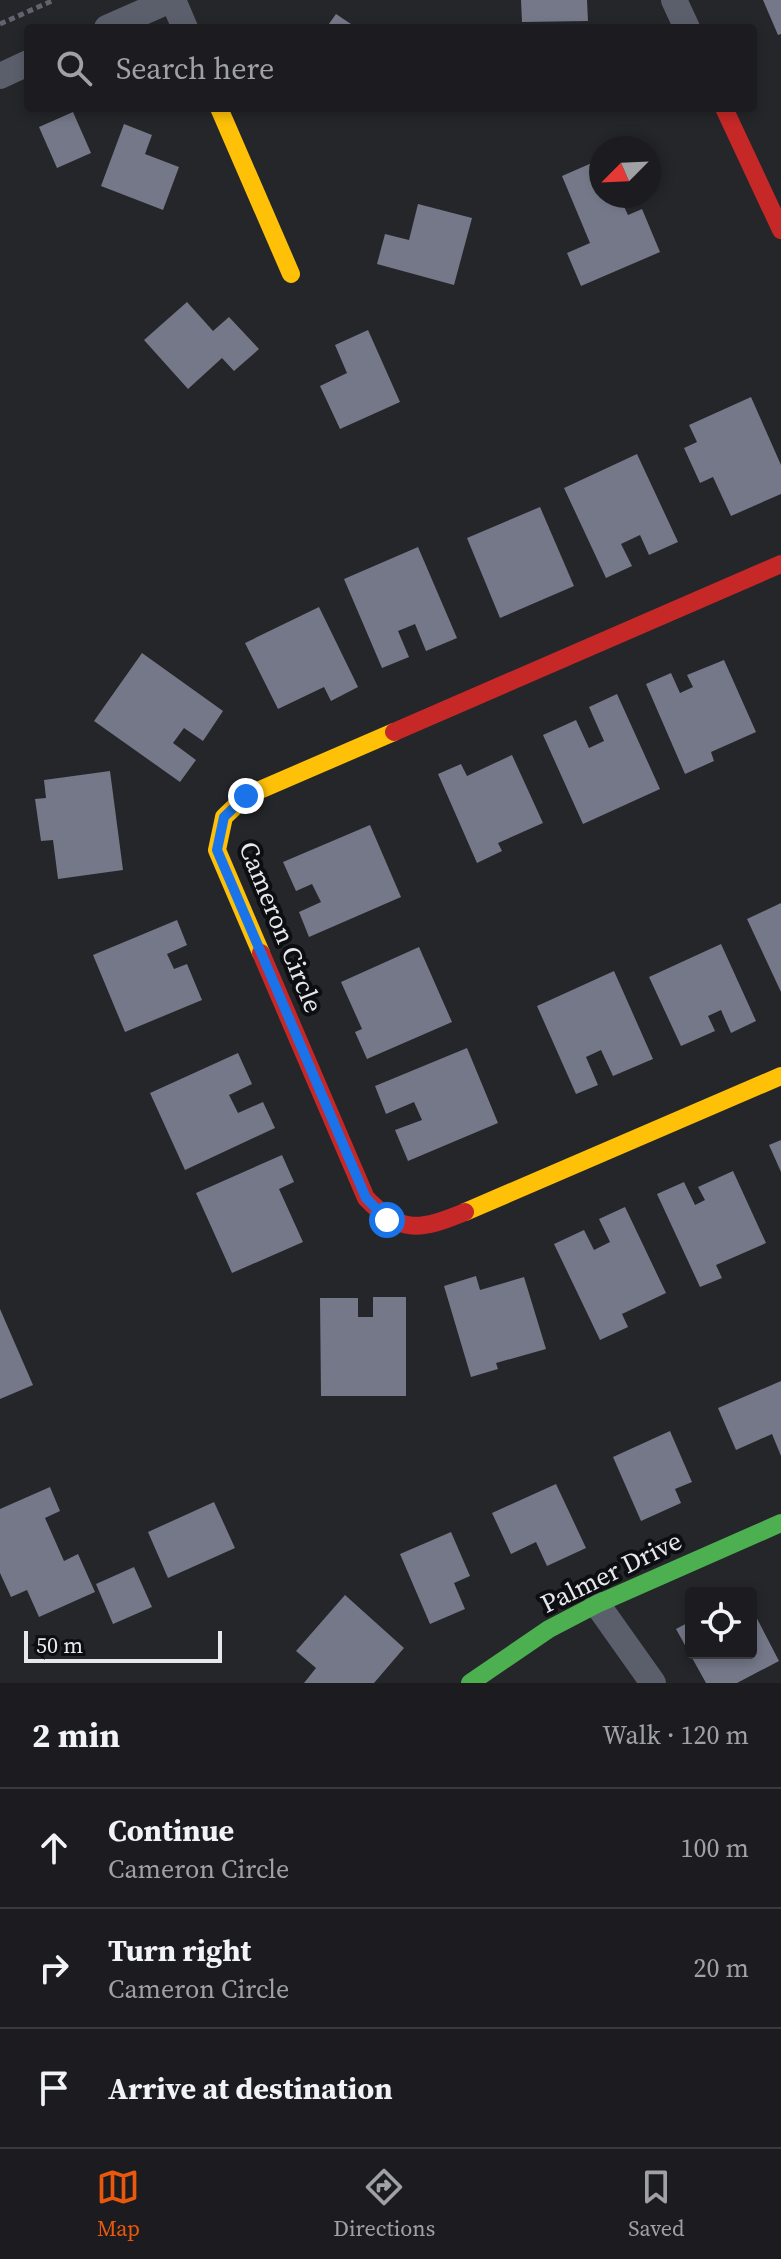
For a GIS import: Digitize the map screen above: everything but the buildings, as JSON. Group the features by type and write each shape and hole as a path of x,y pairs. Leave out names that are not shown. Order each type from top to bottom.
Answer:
{"street":[{"path":"116,24 171,0 183,24"},
{"path":"674,0 685,24"},
{"path":"0,76 24,65"},
{"path":"221,112 291,274"},
{"path":"726,112 781,230"},
{"name":"Cameron Circle","path":"781,564 246,796 224,817 217,850 366,1198 387,1220 408,1228 429,1227 781,1076"},
{"name":"Palmer Drive","path":"470,1683 549,1629 597,1604 781,1523"},
{"path":"597,1604 653,1683"}],"path":[{"path":"0,24 54,0"}],"traffic: fast":[{"path":"470,1683 549,1629 597,1604 781,1523"}],"traffic: slow":[{"path":"221,112 291,274"},
{"path":"261,953 217,850 224,817 246,796 394,732"},
{"path":"465,1212 781,1076"}],"traffic: jam":[{"path":"726,112 781,230"},
{"path":"394,732 781,564"},
{"path":"261,953 366,1198 390,1218 412,1226 436,1223 465,1212"}],"route":[{"path":"246,796 224,817 217,850 366,1198 387,1220"}]}
